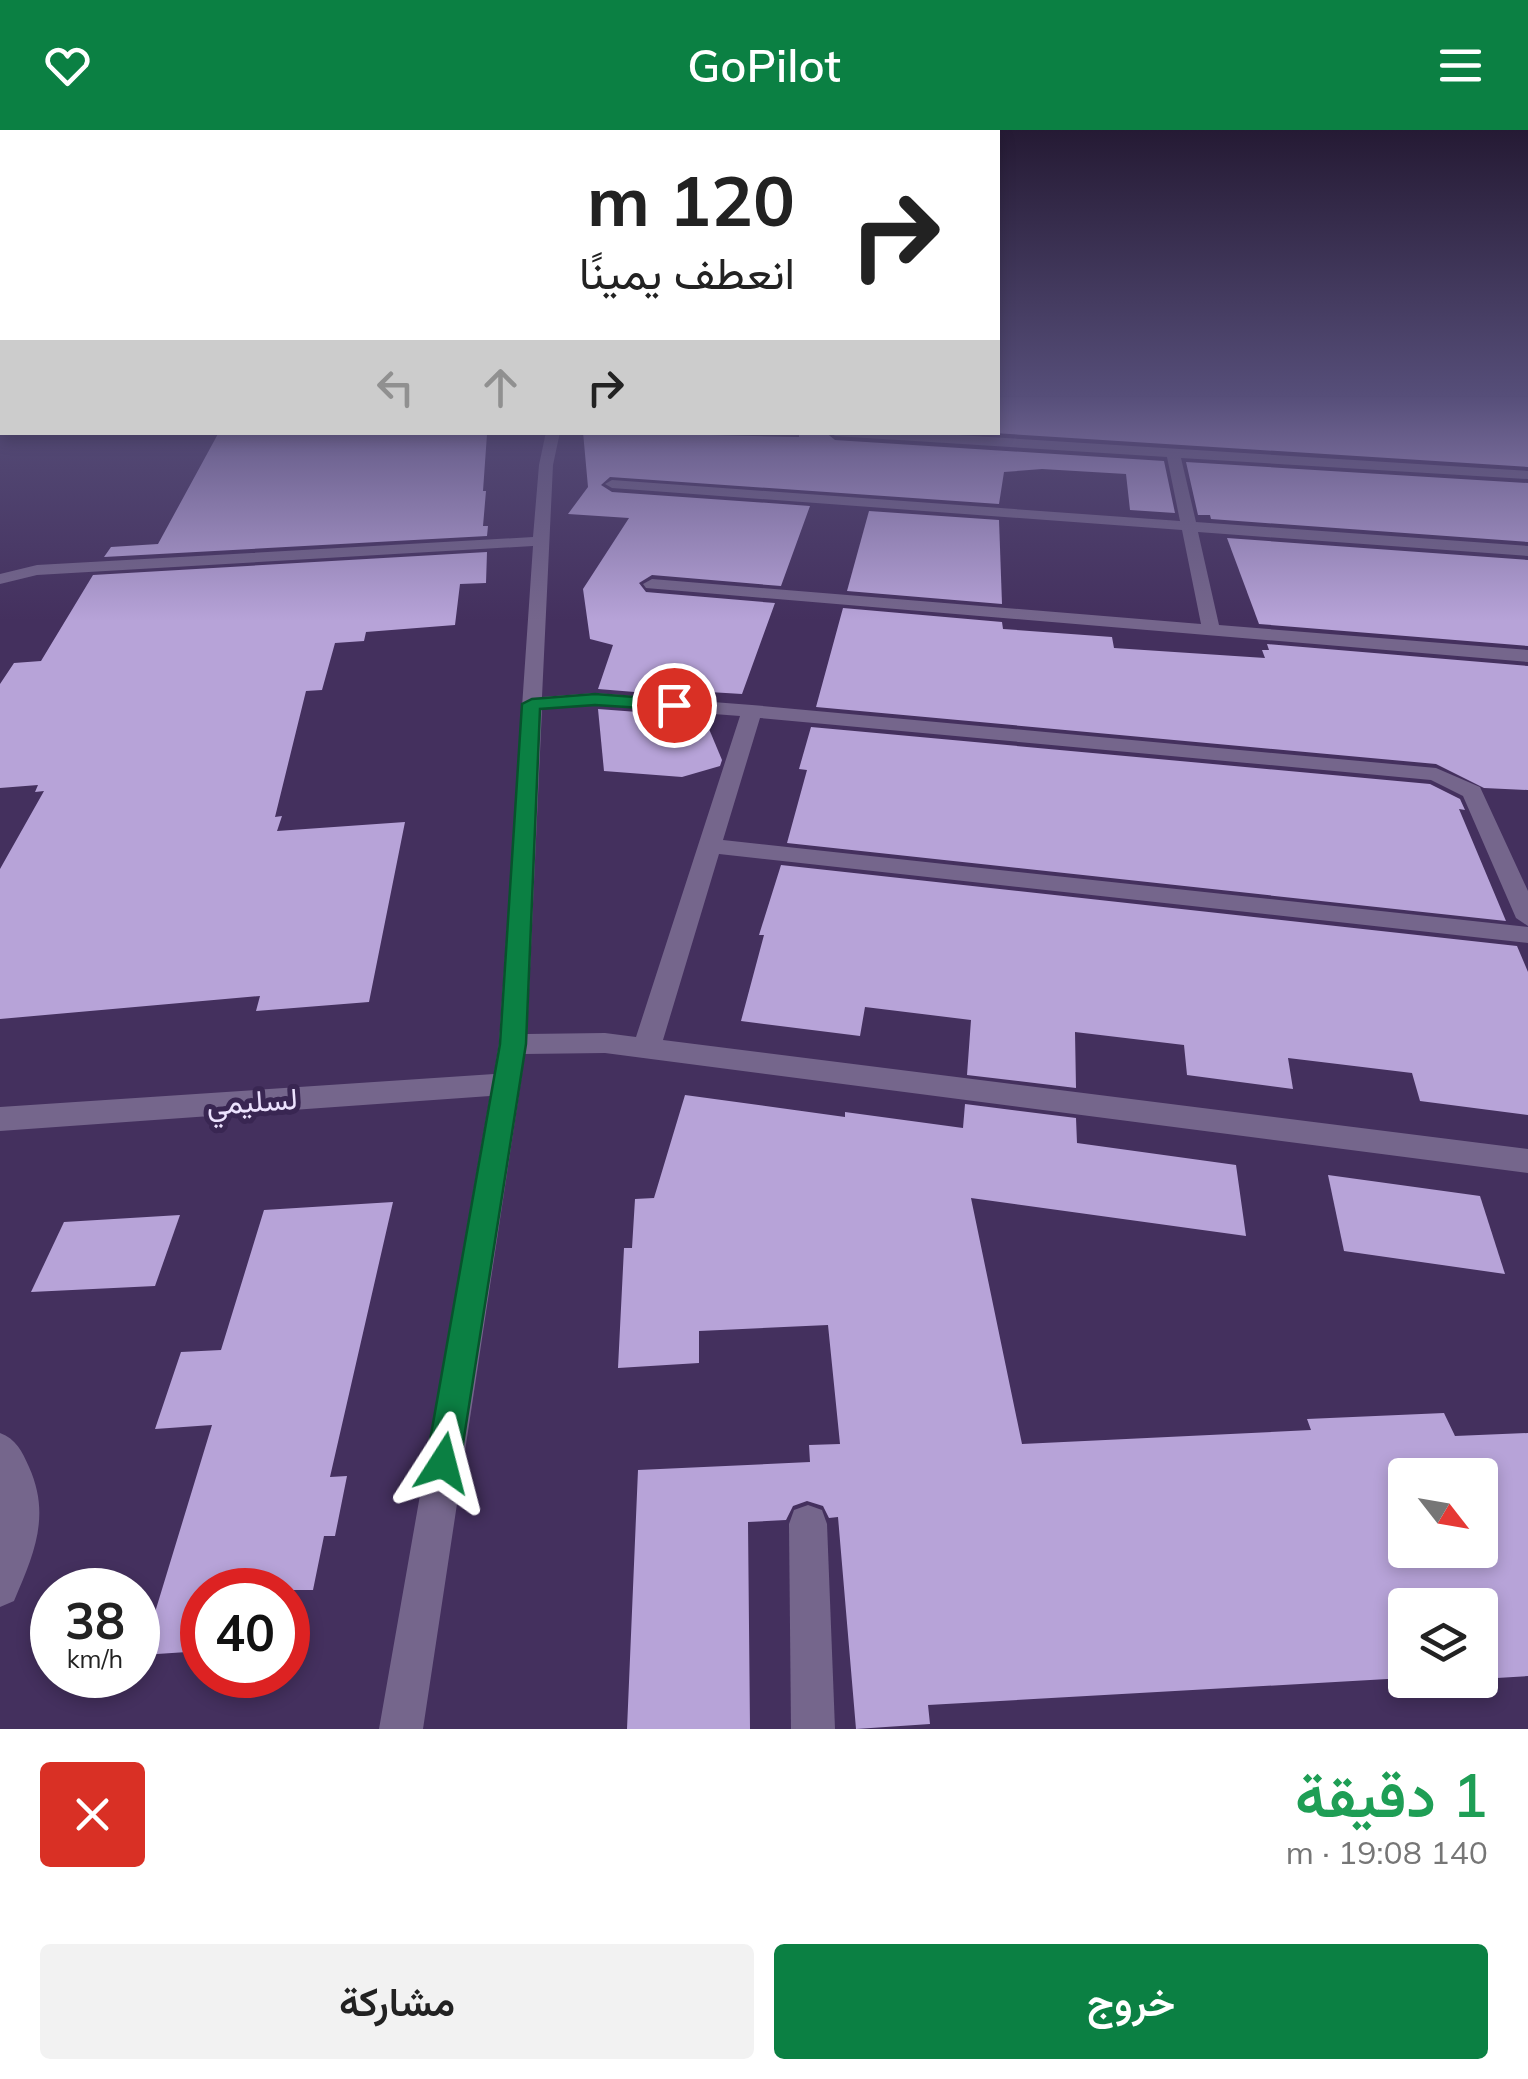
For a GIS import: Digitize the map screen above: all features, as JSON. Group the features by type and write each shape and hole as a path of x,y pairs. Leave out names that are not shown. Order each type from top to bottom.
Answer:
{"street":[{"path":"401,1729 513,1044 546,472"},
{"path":"1176,472 1211,629"},
{"path":"1457,472 1528,476"},
{"path":"612,484 1528,551"},
{"path":"0,579 37,570 541,541"},
{"path":"652,584 1528,656"},
{"path":"532,704 595,699 752,711 1436,774 1472,792 1528,918"},
{"path":"646,1048 752,711"},
{"path":"711,846 1528,935"},
{"path":"513,1044 605,1042 1528,1160"},
{"name":"لسليمي","path":"0,1119 504,1084"},
{"path":"0,1451 21,1484 24,1530 0,1587"},
{"path":"808,1524 813,1729"}],"building":[{"path":"197,472 484,472 483,526 488,526 487,536 104,557 111,547 158,544"},
{"path":"587,472 1009,472 1004,472 999,504 610,477 601,485 612,492 810,506 781,586 652,575 639,583 646,592 775,603 742,694 693,691 696,697 598,689 613,645 590,639 583,589 629,518 568,514 588,487"},
{"path":"1086,472 1166,472 1175,513 1130,510 1126,474"},
{"path":"1188,472 1343,472 1528,483 1528,542 1198,515"},
{"path":"869,511 999,520 1002,604 847,591"},
{"path":"1227,538 1528,560 1528,646 1259,624"},
{"path":"487,552 486,583 460,584 455,625 366,632 364,641 335,643 322,690 306,691 275,817 282,816 277,831 405,822 369,1002 256,1011 260,996 0,1019 0,869 44,791 35,792 38,785 0,788 0,684 14,663 41,661 93,575"},
{"path":"843,608 1002,622 1003,629 1112,637 1114,648 1265,658 1262,650 1269,650 1267,644 1528,666 1528,790 1484,788 1436,764 816,707"},
{"path":"598,709 704,717 722,760 720,766 682,777 604,771"},
{"path":"811,727 1430,784 1460,799 1465,810 1459,809 1506,921 787,843 807,770 799,769"},
{"path":"781,865 1517,946 1528,972 1528,1115 1420,1101 1412,1073 1288,1058 1293,1089 1187,1075 1184,1045 1075,1032 1076,1088 967,1075 971,1020 865,1007 860,1036 741,1021 764,935 759,935"},
{"path":"685,1095 963,1128 965,1104 1076,1118 1077,1143 1236,1165 1246,1236 971,1198 1022,1444 1311,1430 1307,1419 1444,1413 1455,1436 1528,1433 1528,1676 1498,1678 1498,1588 1388,1588 1388,1679 928,1705 930,1724 856,1729 838,1517 829,1518 823,1506 807,1501 793,1506 786,1520 748,1522 750,1729 627,1729 638,1470 810,1462 809,1445 840,1444 828,1325 699,1331 699,1363 618,1368 624,1248 632,1248 635,1199 654,1198"},
{"path":"1328,1175 1480,1196 1505,1274 1344,1251"},
{"path":"393,1202 330,1477 347,1476 335,1536 324,1536 313,1590 310,1568 180,1568 180,1652 160,1654 160,1596 212,1425 155,1429 181,1352 221,1350 264,1210"},
{"path":"180,1215 155,1286 31,1292 64,1222"}],"route":[{"path":"443,1463 513,1044 532,704 595,699 674,705"}]}
